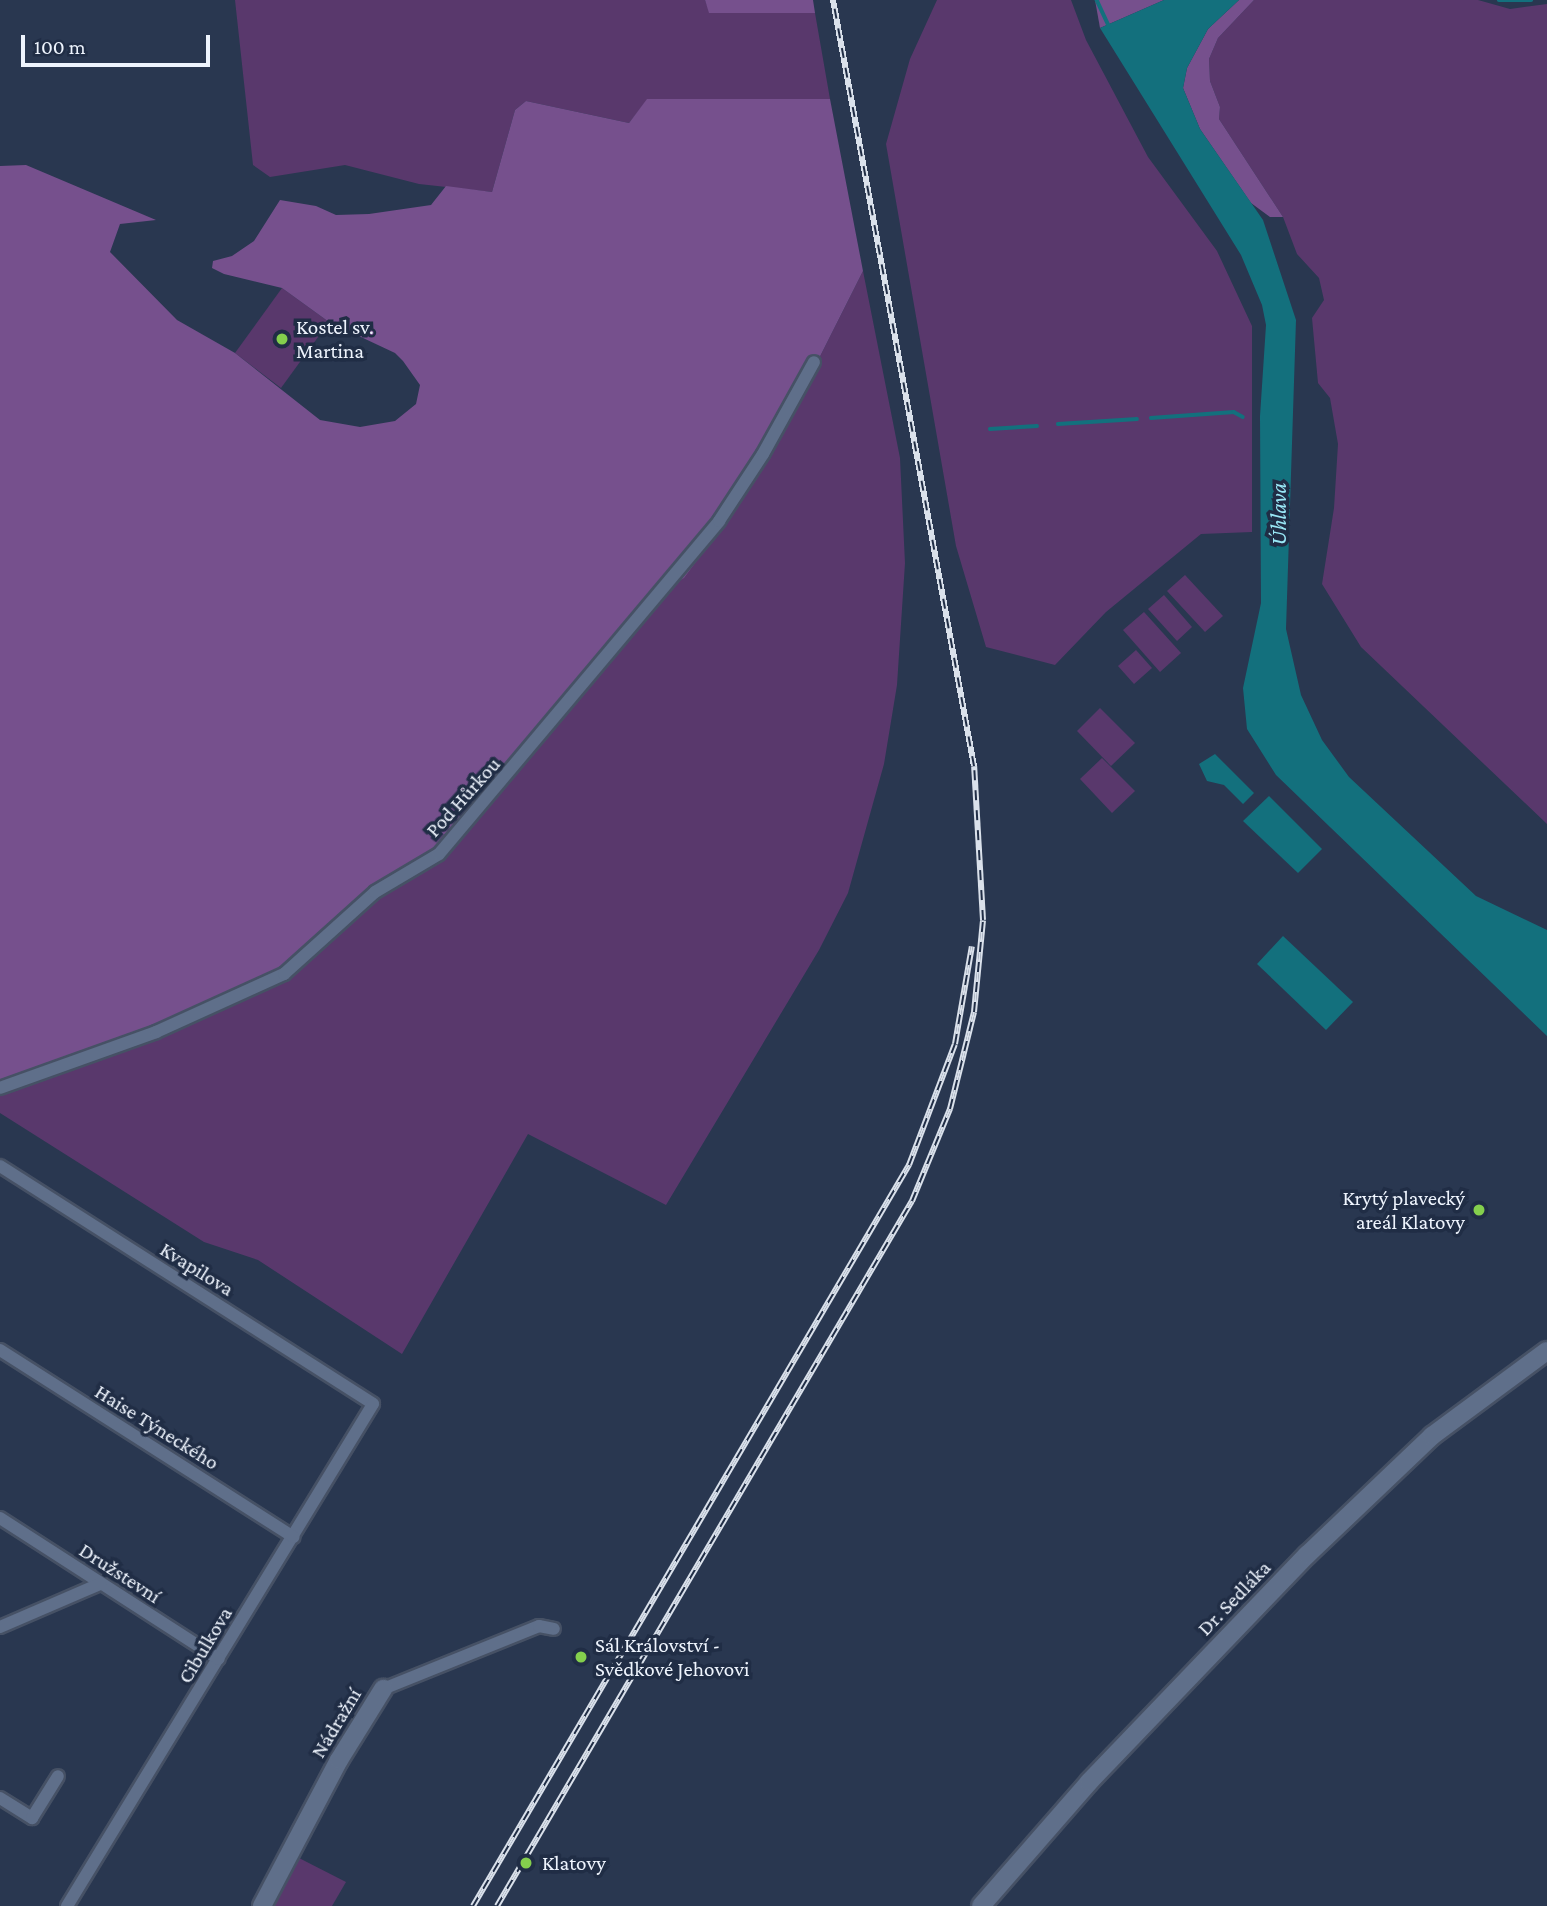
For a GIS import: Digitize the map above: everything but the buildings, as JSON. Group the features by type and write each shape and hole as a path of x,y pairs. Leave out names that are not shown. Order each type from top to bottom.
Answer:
{"street":[{"name":"Pod Hůrkou","path":"0,1088 156,1032 284,974 375,892 439,854 719,522 764,454 814,362"},
{"name":"Kvapilova","path":"0,1166 373,1404"},
{"name":"Haise Týneckého","path":"0,1350 293,1537"},
{"name":"Dr. Sedláka","path":"981,1906 1089,1782 1337,1526 1432,1436 1547,1351"},
{"name":"Cibulkova","path":"67,1906 373,1404"},
{"name":"Družstevní","path":"0,1518 219,1660"},
{"path":"0,1627 100,1584"},
{"name":"Nádražní","path":"262,1906 340,1760 383,1689 539,1626 554,1629"},
{"path":"0,1798 32,1818 58,1776"}],"shaded area":[{"path":"235,0 705,0 710,13 815,13 830,99 648,99 629,123 526,101 515,110 492,192 419,184 345,165 270,177 253,165"},
{"path":"705,0 813,0 815,13 709,13"},
{"path":"937,0 1071,0 1086,40 1148,157 1217,251 1252,326 1252,532 1201,534 1106,612 1055,665 986,647 956,546 886,144 910,59"},
{"path":"1095,0 1164,0 1100,28"},
{"path":"1239,0 1254,0 1218,38 1209,59 1210,81 1220,107 1219,119 1283,217 1270,217 1251,203 1200,129 1183,88 1187,68 1208,29"},
{"path":"1254,0 1478,0 1510,9 1547,4 1547,824 1361,647 1322,584 1334,508 1338,444 1330,398 1318,383 1312,318 1324,300 1319,278 1297,254 1283,217 1219,119 1220,107 1210,81 1209,59 1218,38"},
{"path":"647,99 830,99 863,271 792,412 728,518 684,578 667,587 448,848 376,894 285,978 0,1093 0,166 26,165 156,220 120,224 110,252 177,320 235,353 320,420 360,427 395,421 416,404 420,385 403,361 395,353 329,322 282,288 224,274 212,268 213,261 232,256 254,241 280,200 316,206 336,215 369,214 431,205 446,186 492,192 515,110 526,101 629,123"},
{"path":"863,271 900,458 905,563 897,685 884,764 848,893 819,950 666,1205 528,1134 402,1354 258,1260 204,1242 0,1113 0,1093 792,412"},
{"path":"282,288 329,322 281,388 235,353"},
{"path":"1185,575 1223,616 1205,632 1167,591"},
{"path":"1164,595 1192,627 1177,641 1148,609"},
{"path":"1144,612 1181,653 1160,672 1123,630"},
{"path":"1136,650 1152,668 1134,684 1118,666"},
{"path":"1100,708 1135,743 1111,766 1077,731"},
{"path":"1102,758 1135,791 1112,813 1080,779"},
{"path":"299,1858 346,1882 332,1906 274,1906"}],"water":[{"name":"Úhlava","path":"1164,0 1239,0 1208,29 1187,68 1183,88 1200,129 1263,220 1296,320 1286,629 1301,695 1322,740 1349,777 1476,896 1547,930 1547,1036 1276,775 1247,729 1243,688 1261,603 1260,416 1266,325 1262,305 1241,255 1100,28"},
{"path":"1215,754 1254,793 1243,804 1224,785 1207,781 1199,764"},
{"path":"1269,796 1322,849 1298,873 1243,821"},
{"path":"1283,936 1353,1002 1326,1030 1257,964"}],"waterway":[{"path":"1097,0 1109,26"},
{"path":"1499,0 1531,0"},
{"path":"1151,418 1234,412 1243,417"},
{"path":"1058,424 1137,419"},
{"path":"990,429 1037,426"}],"railway":[{"path":"497,1906 912,1201 950,1109 974,1012 983,920 974,766 833,0"},
{"path":"473,1906 909,1165 955,1044 972,946"}],"place":[{"name":"Kostel sv. Martina","path":"282,339"},
{"name":"Krytý plavecký areál Klatovy","path":"1479,1210"},
{"name":"Sál Království - Svědkové Jehovovi","path":"581,1657"},
{"name":"Klatovy","path":"526,1863"}]}
